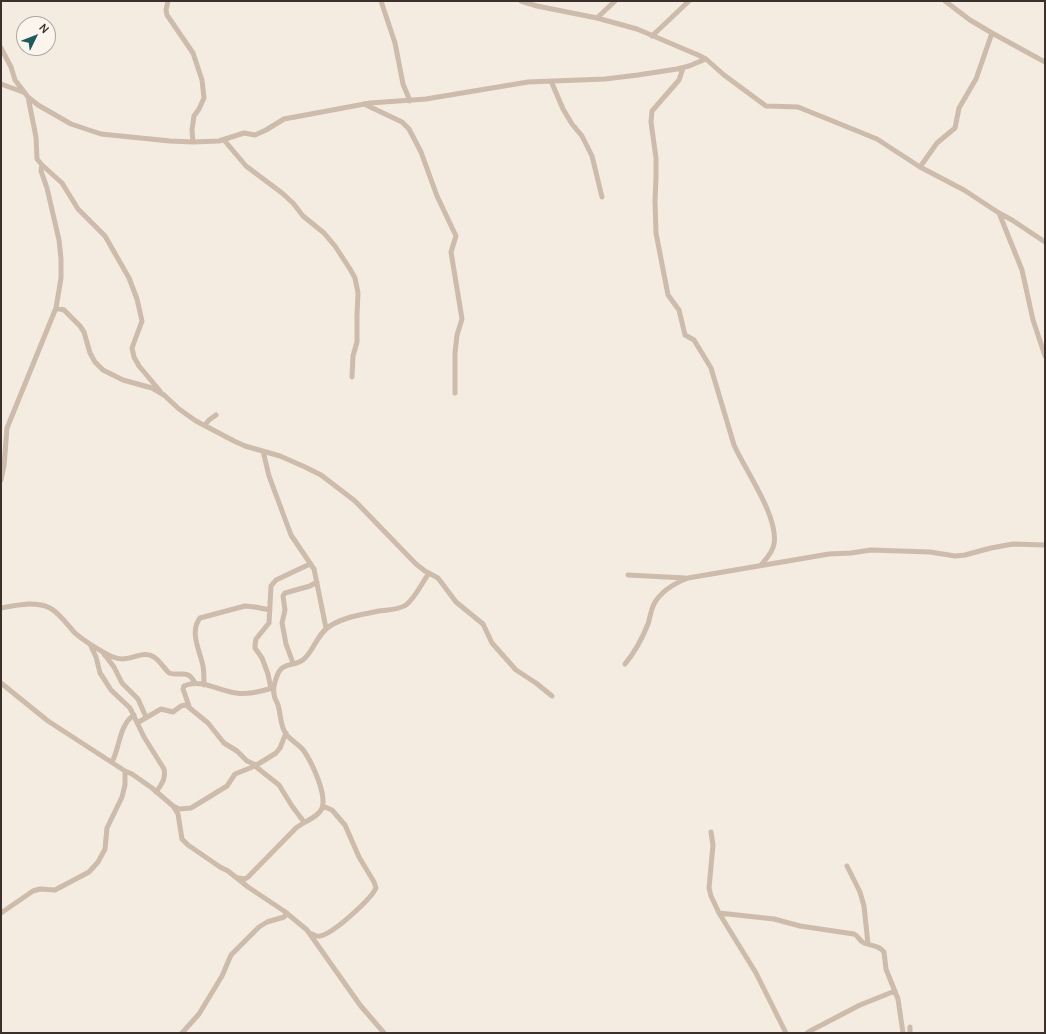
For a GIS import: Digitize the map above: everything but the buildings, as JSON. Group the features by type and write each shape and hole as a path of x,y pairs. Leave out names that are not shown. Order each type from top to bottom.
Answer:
{"street":[{"path":"168,1 166,10 167,15 193,53 202,80 204,98 194,116 192,130 193,142"},
{"path":"381,1 395,43 403,84 410,101"},
{"path":"521,1 537,6 597,18 637,29 706,59 724,75 766,106 798,107 877,139 920,167 964,190 1045,242"},
{"path":"597,18 615,1"},
{"path":"652,36 689,1"},
{"path":"945,1 970,20 1045,62"},
{"path":"920,167 937,143 955,128 959,108 976,79 992,33"},
{"path":"1,48 11,67 15,80 28,98 38,106 71,124 101,134 193,142 224,140 244,133 255,135 284,119 364,104 410,101 528,82 611,78 683,68 706,59"},
{"path":"683,68 679,80 652,111 651,122 656,163 656,233 668,295 679,310 685,335 694,340 710,368 734,445 749,471 770,519 774,536 774,544 772,551 761,565"},
{"path":"551,81 567,116 582,136 592,156 602,197"},
{"path":"1,84 24,93"},
{"path":"28,98 36,137 37,159 62,183 78,209 105,236 129,278 137,299 142,321 132,348 134,357 139,366 178,409 244,446 273,453 305,467 338,487 369,514 416,564 438,578 456,602 484,624 492,643 516,670 552,696"},
{"path":"364,104 402,122 409,129 421,152 437,196 456,236 451,252 462,319 457,335 455,353 455,393"},
{"path":"224,140 246,166 282,193 303,216 324,233 335,246 355,278 358,293 357,342 353,356 352,377"},
{"path":"1,480 5,459 7,428 56,308 61,278 61,259 54,215 41,171 42,165"},
{"path":"999,213 1022,270 1033,320 1045,356"},
{"path":"56,308 64,310 80,326 84,332 90,353 95,362 103,370 123,380 152,388 164,394"},
{"path":"205,425 216,415"},
{"path":"263,451 269,476 291,534 314,569 323,607 326,628"},
{"path":"628,575 688,578 829,554 871,550 930,552 955,556 1008,545 1045,545"},
{"path":"237,877 245,879 248,877 304,822 315,816 322,808 323,802 320,783 304,751 286,733 282,726 278,706 268,674 262,658 255,648 256,639 269,625 270,589 273,583 276,580 310,564"},
{"path":"272,688 278,673 283,668 303,660 326,628 347,618 391,610 405,605 410,601 429,573"},
{"path":"625,664 636,651 657,599 671,586 688,578"},
{"path":"293,663 286,644 282,623 285,614 283,596 287,592 310,586 316,582"},
{"path":"1,608 30,604 49,608 56,613 78,636 113,657 122,660 141,655 153,656 169,673 187,674 195,683"},
{"path":"204,685 203,666 195,632 196,624 200,618 246,606 270,610"},
{"path":"89,643 96,657 100,673 111,690 130,708 144,737 164,769 164,779 156,792"},
{"path":"103,651 114,667 122,683 138,699 146,717"},
{"path":"1,682 48,722 132,774 172,806 178,814 181,836 184,842 212,862 237,877 248,887 287,913 311,934 360,1005 384,1033"},
{"path":"272,688 251,693 237,693 195,683 185,685 183,687 189,706 212,726 224,742 279,785 304,822"},
{"path":"137,723 161,708 173,712 184,705 189,706"},
{"path":"112,762 117,753 123,729 129,718 134,715"},
{"path":"172,806 183,809 194,806 227,786 235,774 256,766 279,750 286,733"},
{"path":"1,913 33,891 40,889 55,890 89,872 93,868 105,849 107,828 122,797 125,785 125,771"},
{"path":"311,934 319,937 331,932 366,902 376,888 359,857 345,825 332,810 325,807 322,808"},
{"path":"711,832 713,846 709,888 719,913 753,968 786,1033"},
{"path":"848,866 860,892 864,906 868,944"},
{"path":"182,1033 199,1014 222,976 231,956 266,922 284,917 287,913"},
{"path":"719,913 774,919 800,926 854,934 862,941 879,947 884,952 886,969 898,999 902,1033"},
{"path":"807,1033 810,1030 860,1005 895,991"}]}
